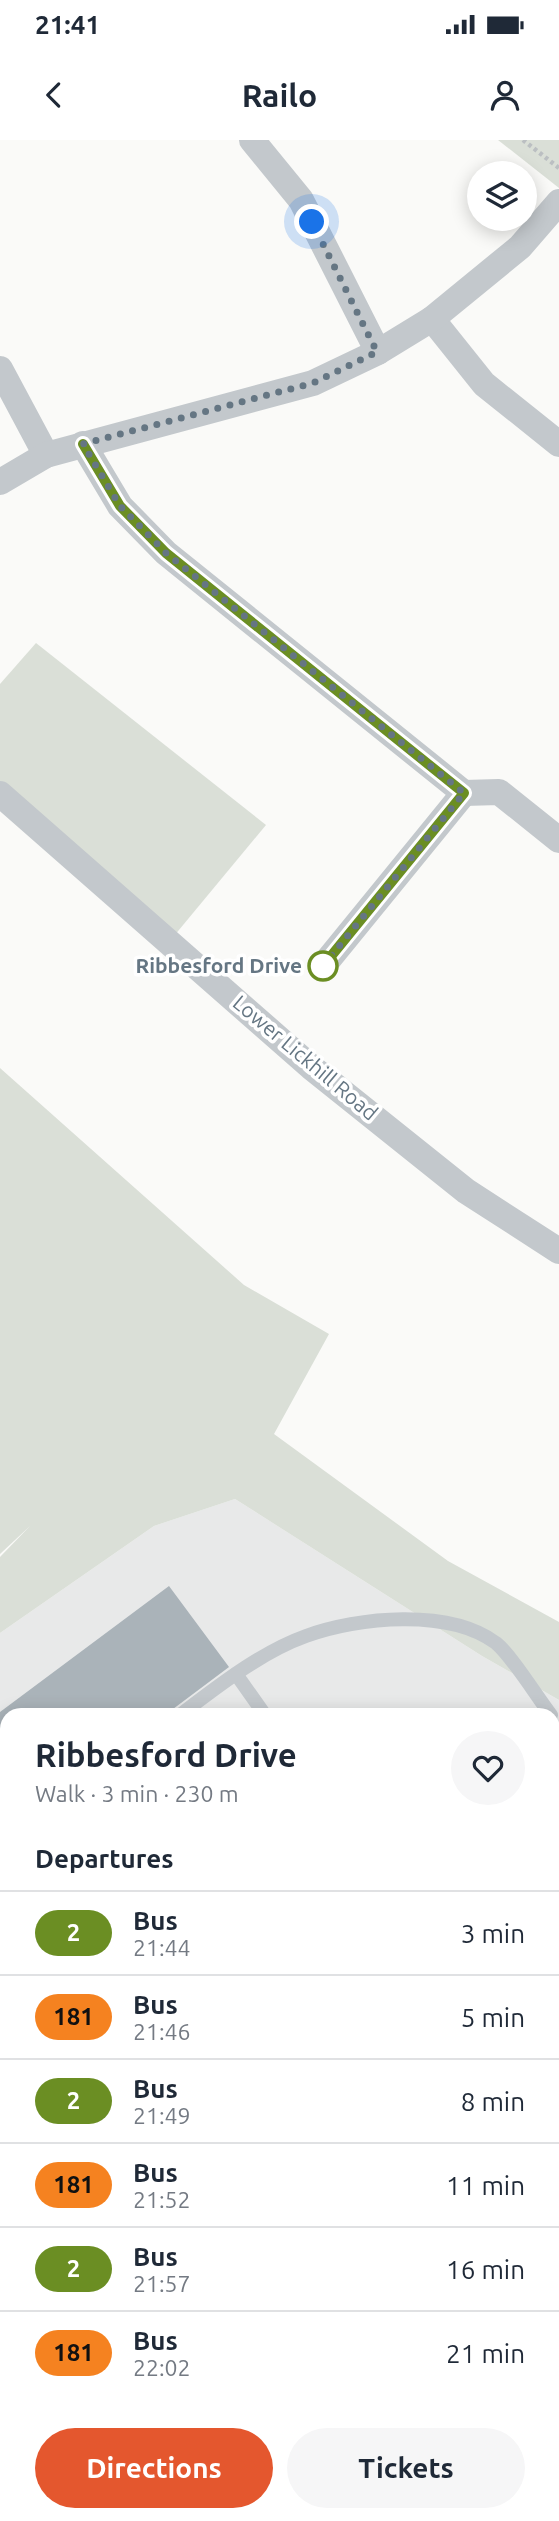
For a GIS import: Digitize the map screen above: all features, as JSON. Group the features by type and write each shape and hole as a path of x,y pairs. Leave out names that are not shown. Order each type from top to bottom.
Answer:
{"street":[{"path":"252,140 301,200 377,352"},
{"path":"0,482 46,455 313,383 377,352 432,318 520,247 559,202"},
{"path":"432,318 484,384 559,444"},
{"path":"0,369 46,455"},
{"path":"83,444 120,506 166,553 464,793 499,792 559,840"},
{"path":"323,966 464,793"},
{"name":"Lower Lickhill Road","path":"0,794 311,1067 466,1191 559,1251"}],"lane":[{"path":"190,1708 236,1674 306,1636 388,1618 461,1624 498,1644 546,1708"},
{"path":"236,1674 260,1708"}],"path":[{"path":"523,140 559,168"}],"shaded area":[{"path":"498,140 559,140 559,188 537,171 537,161 525,161"},
{"path":"36,643 266,825 169,942 0,794 0,684"},
{"path":"0,1068 244,1285 329,1334 274,1434 448,1561 559,1622 559,1700 482,1656 235,1499 154,1526 0,1633 0,1557 30,1526 0,1554"},
{"path":"235,1499 482,1656 559,1700 559,1708 0,1708 0,1633 154,1526"}],"building":[{"path":"169,1586 229,1667 174,1708 5,1708"}],"bus line":[{"name":"2","path":"83,444 120,506 166,553 464,793 323,966"}],"place":[{"name":"Ribbesford Drive","path":"323,966"}],"route":[{"path":"312,222 377,352 313,383 83,444 120,506 166,553 464,793 323,966"}]}
